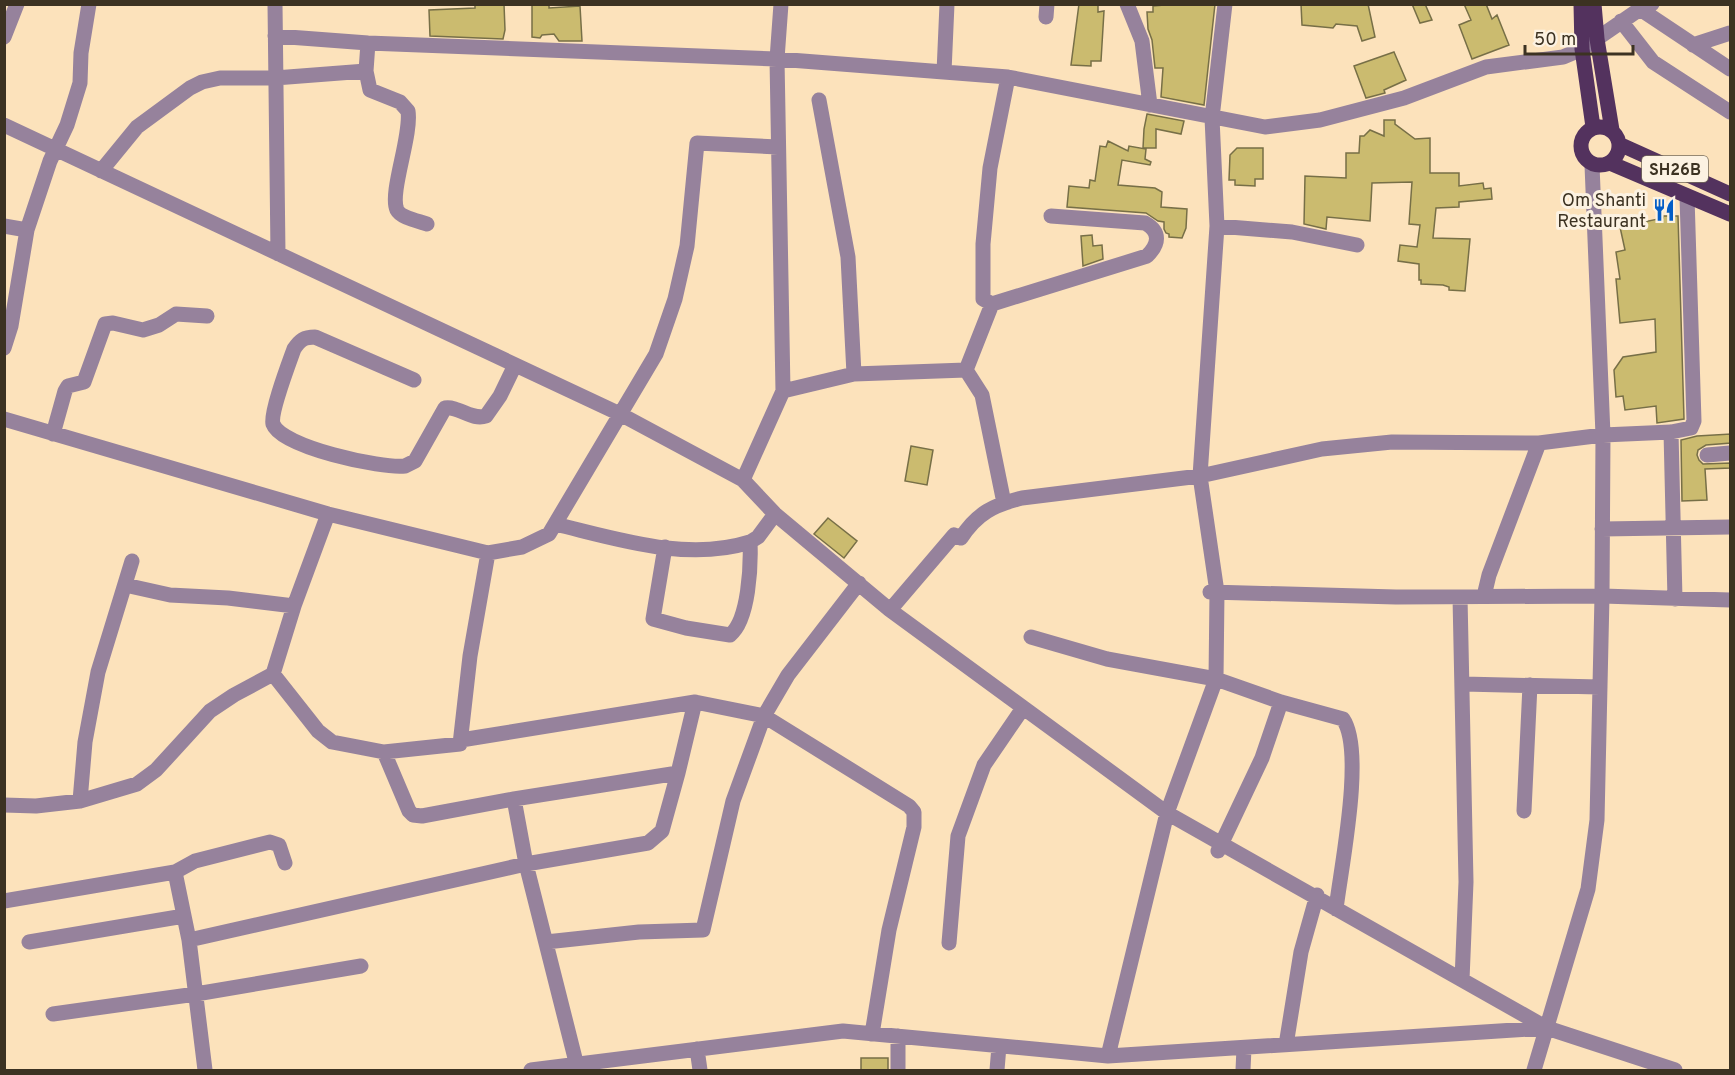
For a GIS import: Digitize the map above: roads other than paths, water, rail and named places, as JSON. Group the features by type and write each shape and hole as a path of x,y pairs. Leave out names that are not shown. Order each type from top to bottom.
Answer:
{"main road":[{"path":"1581,4 1582,49 1593,127"},
{"path":"1594,4 1597,39 1618,152 1610,163 1598,166 1585,159 1580,150 1585,133 1593,127 1603,127 1615,137"},
{"name":"SH26B","path":"1615,137 1731,194"},
{"name":"SH26B","path":"1610,163 1731,214"}],"street":[{"path":"4,37 17,4"},
{"path":"4,348 11,326 27,230 67,125 80,83 81,53 89,4"},
{"path":"275,4 278,254"},
{"path":"743,480 783,391 777,59 781,4"},
{"path":"944,72 947,4"},
{"path":"1127,4 1142,41 1150,105"},
{"path":"1108,1056 1167,813 1216,679 1214,592 1200,476 1217,226 1212,118 1225,4"},
{"path":"275,36 368,43 777,59 1008,77 1265,127 1320,120 1404,98 1486,67 1551,59 1582,49 1621,21 1646,7 1693,45 1731,69"},
{"path":"1621,21 1653,62 1731,112"},
{"path":"1693,45 1731,33"},
{"path":"368,43 366,71 370,90 400,102 408,111 409,126 396,192 397,208 406,216 427,224"},
{"path":"102,171 137,127 196,85 220,78 275,78 366,71"},
{"path":"1008,77 990,168 983,244 983,299 992,304 1147,256 1155,248 1157,235 1154,228 1145,223 1051,216"},
{"path":"819,100 848,257 854,374"},
{"path":"4,125 620,414 743,480 775,514 891,610 1167,813 1220,848 1317,897 1547,1028 1675,1071"},
{"path":"4,419 328,514 488,553 532,543 549,534 656,354 675,299 687,246 697,144 778,147"},
{"path":"1534,1071 1588,889 1597,820 1603,435 1593,165"},
{"path":"891,610 954,535 961,538 968,527 990,508 1022,498 1200,476 1322,449 1392,441 1539,444 1603,435 1671,432 1691,428 1694,421 1687,197"},
{"path":"4,226 27,230"},
{"path":"1217,226 1292,232 1357,245"},
{"path":"966,370 992,304"},
{"path":"53,434 65,391 68,386 84,382 105,324 113,323 143,330 159,326 176,314 207,316"},
{"path":"414,380 315,337 306,337 298,342 294,349 272,421 279,433 330,455 405,466 415,461 445,408 450,407 476,417 486,416 500,396 515,365"},
{"path":"783,391 854,374 966,370"},
{"path":"966,370 982,395 1004,503"},
{"path":"1671,432 1675,599"},
{"path":"1484,596 1489,575 1539,444"},
{"path":"1707,454 1731,453"},
{"path":"4,805 36,806 80,801 137,784 156,770 210,711 273,674 294,606 328,514"},
{"path":"555,524 642,544 696,550 750,542 758,537 775,514"},
{"path":"1602,529 1731,527"},
{"path":"665,547 653,619 686,628 730,635 737,630 747,595 751,573 750,542"},
{"path":"273,674 325,738 332,742 384,752 456,746 461,740 470,656 488,553"},
{"path":"80,801 85,742 98,672 132,561"},
{"path":"546,942 639,932 703,930 733,801 764,716 788,675 859,583"},
{"path":"125,585 170,595 228,598 294,606"},
{"path":"1214,592 1460,597 1602,596 1731,600"},
{"path":"1460,597 1464,684 1466,882 1462,980"},
{"path":"1031,637 1107,659 1216,679 1281,702 1343,718 1349,727 1353,774 1336,909"},
{"path":"1464,684 1600,687"},
{"path":"1524,811 1530,685"},
{"path":"461,740 695,702 764,716 909,807 914,812 914,827 889,930 872,1034"},
{"path":"189,940 526,864 648,843 662,831 695,702"},
{"path":"1220,848 1262,758 1281,702"},
{"path":"949,943 958,836 984,765 1023,708"},
{"path":"384,752 409,812 422,816 678,772"},
{"path":"514,799 526,864 578,1068"},
{"path":"4,901 175,872 195,861 270,842 279,845 285,862"},
{"path":"175,872 189,940 205,1071"},
{"path":"1286,1045 1301,951 1317,897"},
{"path":"29,942 184,916"},
{"path":"53,1014 196,994 361,966"},
{"path":"531,1071 617,1064 697,1049 843,1031 1108,1056 1547,1028"},
{"path":"898,1036 898,1071"},
{"path":"997,1071 999,1046"},
{"path":"1243,1071 1244,1048"},
{"path":"697,1049 700,1071"}],"place":[{"name":"Om Shanti Restaurant","path":"1664,210"}]}
